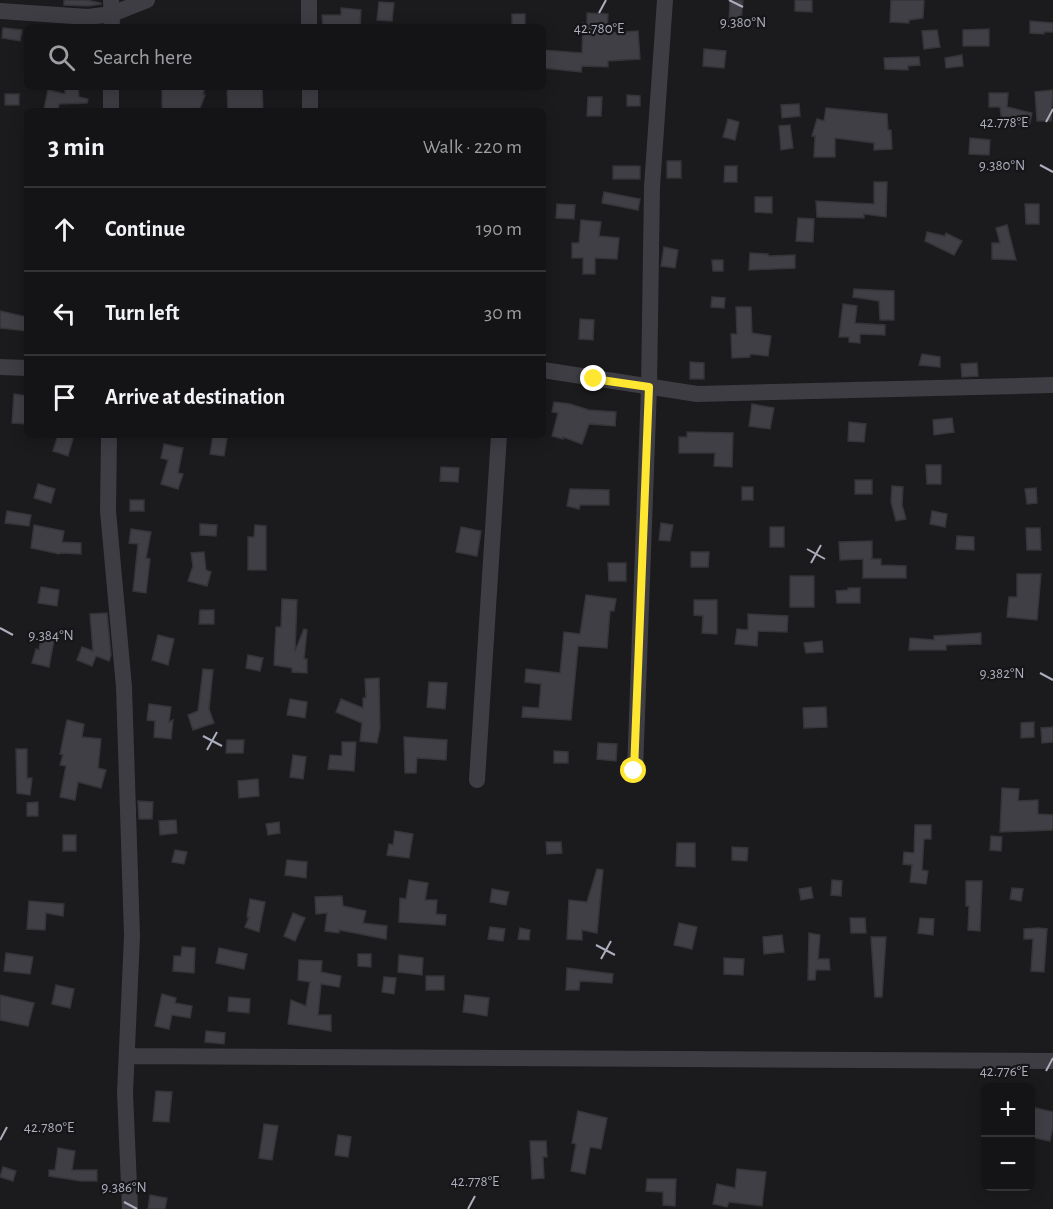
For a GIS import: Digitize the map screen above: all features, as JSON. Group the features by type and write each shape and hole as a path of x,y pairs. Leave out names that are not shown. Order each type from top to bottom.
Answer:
{"street":[{"path":"0,11 69,17 112,14 147,0"},
{"path":"309,0 309,24"},
{"path":"634,771 649,387 652,187 665,0"},
{"path":"111,90 111,108"},
{"path":"310,90 310,108"},
{"path":"0,367 24,368"},
{"path":"546,370 697,394 1053,385"},
{"path":"109,438 108,511 124,687 132,924 125,1094 130,1209"},
{"path":"477,780 499,438"},
{"path":"127,1056 1053,1061"}],"building":[{"path":"64,0 86,0 101,4 64,5"},
{"path":"730,0 743,0 741,22 729,21"},
{"path":"795,0 812,0 812,12 795,11"},
{"path":"891,0 924,0 923,18 909,20 909,23 890,22"},
{"path":"379,2 394,3 392,21 377,20"},
{"path":"341,8 361,10 360,24 323,24 322,15 341,15"},
{"path":"587,13 608,14 607,33 638,31 640,59 608,61 608,67 582,66 581,72 546,68 546,50 582,53 583,23 587,24"},
{"path":"512,14 525,14 525,24 512,24"},
{"path":"1030,21 1053,23 1053,32 1030,33"},
{"path":"3,28 22,30 20,41 2,38"},
{"path":"989,29 989,46 963,46 963,30"},
{"path":"937,30 940,47 924,49 922,31"},
{"path":"704,49 726,51 724,68 703,66"},
{"path":"962,55 963,66 946,68 945,58"},
{"path":"919,57 920,65 908,66 908,70 885,69 884,58"},
{"path":"48,90 65,94 65,90 78,90 79,97 88,99 87,103 59,104 58,108 44,108"},
{"path":"162,90 204,90 203,95 205,95 200,108 162,108"},
{"path":"227,90 262,90 263,108 228,108"},
{"path":"1053,90 1051,121 1037,121 1035,92"},
{"path":"989,93 1008,93 1007,107 1032,113 1029,126 1002,123 1000,107 989,107"},
{"path":"5,94 19,94 19,105 5,105"},
{"path":"627,95 640,96 640,106 627,106"},
{"path":"588,97 602,97 601,116 587,116"},
{"path":"799,104 800,116 782,118 781,105"},
{"path":"826,108 887,114 892,149 874,150 874,143 835,138 835,157 814,157 815,136 812,136 817,119 824,121"},
{"path":"728,119 739,122 735,140 723,137"},
{"path":"790,125 793,148 781,150 779,126"},
{"path":"970,138 990,140 989,155 969,154"},
{"path":"667,161 681,161 681,178 667,178"},
{"path":"613,166 640,166 640,179 613,179"},
{"path":"725,166 737,166 737,182 724,182"},
{"path":"874,182 887,182 886,217 864,214 864,218 817,217 816,201 874,204"},
{"path":"604,192 640,199 638,210 602,203"},
{"path":"755,197 772,197 772,213 755,212"},
{"path":"557,204 575,205 574,219 556,218"},
{"path":"1025,204 1039,204 1039,224 1026,224"},
{"path":"798,218 814,219 813,242 796,241"},
{"path":"581,220 601,222 599,236 619,238 617,259 595,258 595,274 583,274 583,258 572,258 572,243 579,243"},
{"path":"1007,225 1016,260 992,259 992,243 1000,243 996,228"},
{"path":"927,232 945,236 946,233 962,241 954,255 925,241"},
{"path":"664,247 678,250 675,268 661,266"},
{"path":"750,253 768,254 768,256 795,255 795,268 749,270"},
{"path":"712,260 723,260 723,271 713,271"},
{"path":"854,289 894,291 894,320 880,320 879,301 853,297"},
{"path":"712,297 725,298 724,308 711,307"},
{"path":"843,304 857,306 855,323 885,325 885,335 860,334 860,343 849,342 849,337 839,337"},
{"path":"736,307 751,307 752,333 771,336 768,356 750,354 750,357 732,358 731,334 737,334"},
{"path":"0,311 24,316 24,331 0,328"},
{"path":"580,319 594,320 593,340 579,339"},
{"path":"922,354 940,357 940,367 919,365"},
{"path":"690,362 704,363 704,379 690,379"},
{"path":"977,363 978,376 962,377 961,364"},
{"path":"14,394 24,396 24,424 12,423"},
{"path":"554,402 589,410 616,412 615,426 589,424 582,444 563,437 563,439 552,436 558,413 552,412"},
{"path":"752,404 774,408 770,429 749,426"},
{"path":"952,418 954,432 934,435 933,420"},
{"path":"849,422 866,424 864,442 848,441"},
{"path":"687,432 733,433 732,467 714,466 715,453 679,453 679,437 687,437"},
{"path":"57,438 73,438 68,456 53,451"},
{"path":"213,438 227,438 224,456 210,454"},
{"path":"164,444 183,448 178,473 183,474 178,489 161,484 168,460 161,458"},
{"path":"926,465 941,465 941,484 927,484"},
{"path":"441,467 459,468 458,482 440,481"},
{"path":"855,480 872,480 872,494 855,494"},
{"path":"38,484 55,489 51,503 34,498"},
{"path":"892,486 903,487 902,505 906,519 896,521 891,502"},
{"path":"742,487 753,487 753,500 742,500"},
{"path":"1036,488 1037,503 1027,504 1025,489"},
{"path":"570,489 609,490 609,505 580,505 579,509 567,506"},
{"path":"130,500 144,500 144,511 130,511"},
{"path":"7,511 31,515 29,526 5,523"},
{"path":"932,511 947,514 945,527 930,524"},
{"path":"661,523 673,525 670,541 659,540"},
{"path":"200,524 217,525 216,536 200,535"},
{"path":"34,525 64,531 62,542 81,543 81,554 59,554 31,548"},
{"path":"255,525 266,526 266,570 248,570 248,537 254,537"},
{"path":"461,527 481,531 477,556 456,552"},
{"path":"770,527 784,527 784,547 770,547"},
{"path":"1026,528 1040,528 1041,550 1027,550"},
{"path":"131,529 151,532 146,558 150,559 146,593 133,591 138,544 129,543"},
{"path":"957,536 974,537 974,550 956,549"},
{"path":"872,541 872,559 881,559 881,565 906,566 906,578 863,578 863,559 840,560 839,542"},
{"path":"204,552 206,570 211,572 207,586 188,581 193,566 191,553"},
{"path":"691,552 709,552 708,567 691,567"},
{"path":"608,563 626,563 626,581 609,581"},
{"path":"1017,574 1041,574 1037,620 1007,617 1009,597 1017,597"},
{"path":"790,576 814,576 814,607 790,607"},
{"path":"41,587 59,590 57,606 38,603"},
{"path":"848,588 860,588 860,603 837,603 836,591 848,590"},
{"path":"586,595 616,599 614,611 610,611 607,648 578,646 571,720 522,717 523,707 539,708 541,684 525,682 526,669 560,673 564,632 580,634"},
{"path":"282,599 297,600 295,651 304,629 307,630 304,659 307,659 307,673 292,672 292,668 274,665 276,627 281,627"},
{"path":"694,600 717,600 717,634 702,633 703,616 694,615"},
{"path":"200,610 214,610 214,624 199,624"},
{"path":"107,613 111,655 109,661 96,656 92,666 77,660 82,647 93,651 90,614"},
{"path":"748,614 788,616 787,632 758,631 757,646 735,644 737,629 748,630"},
{"path":"981,633 981,644 946,645 946,650 909,650 910,638 934,640 934,636"},
{"path":"158,635 174,639 168,665 152,660"},
{"path":"41,638 54,640 49,667 32,663 36,649 39,650"},
{"path":"822,641 823,652 806,653 804,643"},
{"path":"248,655 263,658 260,671 246,668"},
{"path":"203,669 213,670 209,709 214,723 193,730 188,715 198,711"},
{"path":"379,678 380,728 377,743 360,741 362,723 336,712 341,699 363,708 363,698 366,698 365,679"},
{"path":"429,682 447,683 445,709 427,707"},
{"path":"290,699 307,702 305,718 287,715"},
{"path":"149,704 171,707 169,722 173,720 171,739 154,737 155,721 147,720"},
{"path":"826,707 827,727 804,728 803,708"},
{"path":"67,720 84,724 82,737 101,739 98,768 106,770 101,788 78,782 75,800 60,797 66,766 60,765 63,755 60,754"},
{"path":"1034,722 1034,737 1021,738 1021,723"},
{"path":"1053,727 1053,742 1042,743 1041,728"},
{"path":"404,737 447,740 446,760 417,758 416,773 405,773"},
{"path":"227,740 244,740 243,753 226,753"},
{"path":"342,742 356,742 354,771 328,769 330,755 342,756"},
{"path":"598,743 617,744 616,761 597,759"},
{"path":"16,749 27,749 27,778 32,778 30,795 17,793"},
{"path":"554,751 568,752 568,763 554,763"},
{"path":"293,755 306,757 303,779 290,777"},
{"path":"258,779 259,796 239,798 238,781"},
{"path":"1002,788 1019,789 1018,801 1038,800 1038,814 1053,815 1053,830 1000,832"},
{"path":"138,801 153,802 152,819 139,819"},
{"path":"38,802 38,816 27,816 27,803"},
{"path":"176,820 177,833 160,835 159,821"},
{"path":"279,822 280,833 268,835 266,824"},
{"path":"915,825 931,825 931,839 924,839 922,870 928,871 926,884 910,882 912,865 903,864 904,852 914,853"},
{"path":"395,831 413,834 409,858 387,855 389,844 393,845"},
{"path":"63,835 76,835 76,851 63,851"},
{"path":"991,836 1002,837 1001,851 990,850"},
{"path":"546,842 561,842 562,853 547,854"},
{"path":"677,843 695,843 695,867 676,866"},
{"path":"732,847 748,848 747,861 732,860"},
{"path":"175,850 187,852 184,864 172,862"},
{"path":"287,860 307,862 306,878 285,875"},
{"path":"597,869 603,870 597,933 582,930 582,940 567,939 569,900 587,902"},
{"path":"409,880 428,883 425,900 437,900 436,914 446,915 445,925 399,922 400,898 406,899"},
{"path":"832,880 842,881 841,896 831,895"},
{"path":"966,881 982,881 980,931 968,930 969,906 966,906"},
{"path":"811,887 813,898 801,900 799,889"},
{"path":"1012,888 1023,889 1021,901 1010,899"},
{"path":"492,889 509,892 506,905 490,902"},
{"path":"342,896 343,906 366,911 363,923 387,926 386,939 339,930 339,933 325,931 327,913 316,914 315,897"},
{"path":"250,899 265,902 259,932 245,927 249,917 247,917"},
{"path":"29,901 64,904 63,916 46,913 45,930 27,929"},
{"path":"293,913 305,918 295,941 284,936"},
{"path":"850,918 865,918 866,933 851,933"},
{"path":"920,918 934,919 933,935 918,933"},
{"path":"679,923 697,927 692,949 674,945"},
{"path":"490,927 505,929 503,941 488,939"},
{"path":"520,928 530,930 529,940 518,939"},
{"path":"1024,929 1047,929 1044,972 1031,971 1033,939 1024,939"},
{"path":"809,933 820,935 818,959 829,959 830,970 816,970 815,980 808,980"},
{"path":"782,935 784,952 764,954 763,937"},
{"path":"871,937 886,937 882,997 875,997"},
{"path":"182,947 195,948 194,973 173,971 174,956 181,956"},
{"path":"219,948 247,954 244,969 216,963"},
{"path":"6,953 33,957 30,974 4,971"},
{"path":"358,954 371,954 371,967 358,966"},
{"path":"399,955 423,958 422,975 398,972"},
{"path":"724,958 744,959 743,975 724,974"},
{"path":"299,960 322,961 321,972 341,976 339,987 321,984 318,1015 331,1015 331,1031 288,1024 291,1000 306,1006 310,982 298,980"},
{"path":"567,968 613,974 612,983 580,981 579,990 566,990"},
{"path":"426,976 444,976 444,990 426,990"},
{"path":"384,977 396,978 394,994 382,992"},
{"path":"56,985 74,989 70,1008 52,1004"},
{"path":"162,994 176,998 175,1003 192,1006 190,1018 172,1015 169,1029 155,1026"},
{"path":"0,995 34,1003 28,1026 0,1020"},
{"path":"465,995 489,998 487,1016 463,1012"},
{"path":"229,997 250,999 249,1013 228,1011"},
{"path":"206,1031 225,1033 224,1044 205,1042"},
{"path":"156,1091 172,1092 169,1122 153,1121"},
{"path":"1035,1108 1053,1112 1050,1141 1035,1138"},
{"path":"578,1111 607,1118 601,1149 590,1147 585,1174 571,1171 576,1144 572,1143"},
{"path":"264,1124 278,1126 272,1160 259,1158"},
{"path":"338,1135 351,1137 348,1157 335,1155"},
{"path":"530,1141 546,1141 547,1157 543,1157 544,1178 532,1179"},
{"path":"58,1148 75,1151 72,1170 97,1170 97,1181 49,1176 49,1170 55,1170"},
{"path":"3,1167 16,1171 13,1181 0,1177"},
{"path":"737,1169 766,1172 762,1206 729,1202 727,1207 713,1204 717,1184 735,1188"},
{"path":"647,1179 676,1179 675,1206 663,1205 663,1192 646,1191"},
{"path":"150,1195 167,1198 165,1209 148,1209"}],"route":[{"path":"594,379 649,387 634,771"}]}
